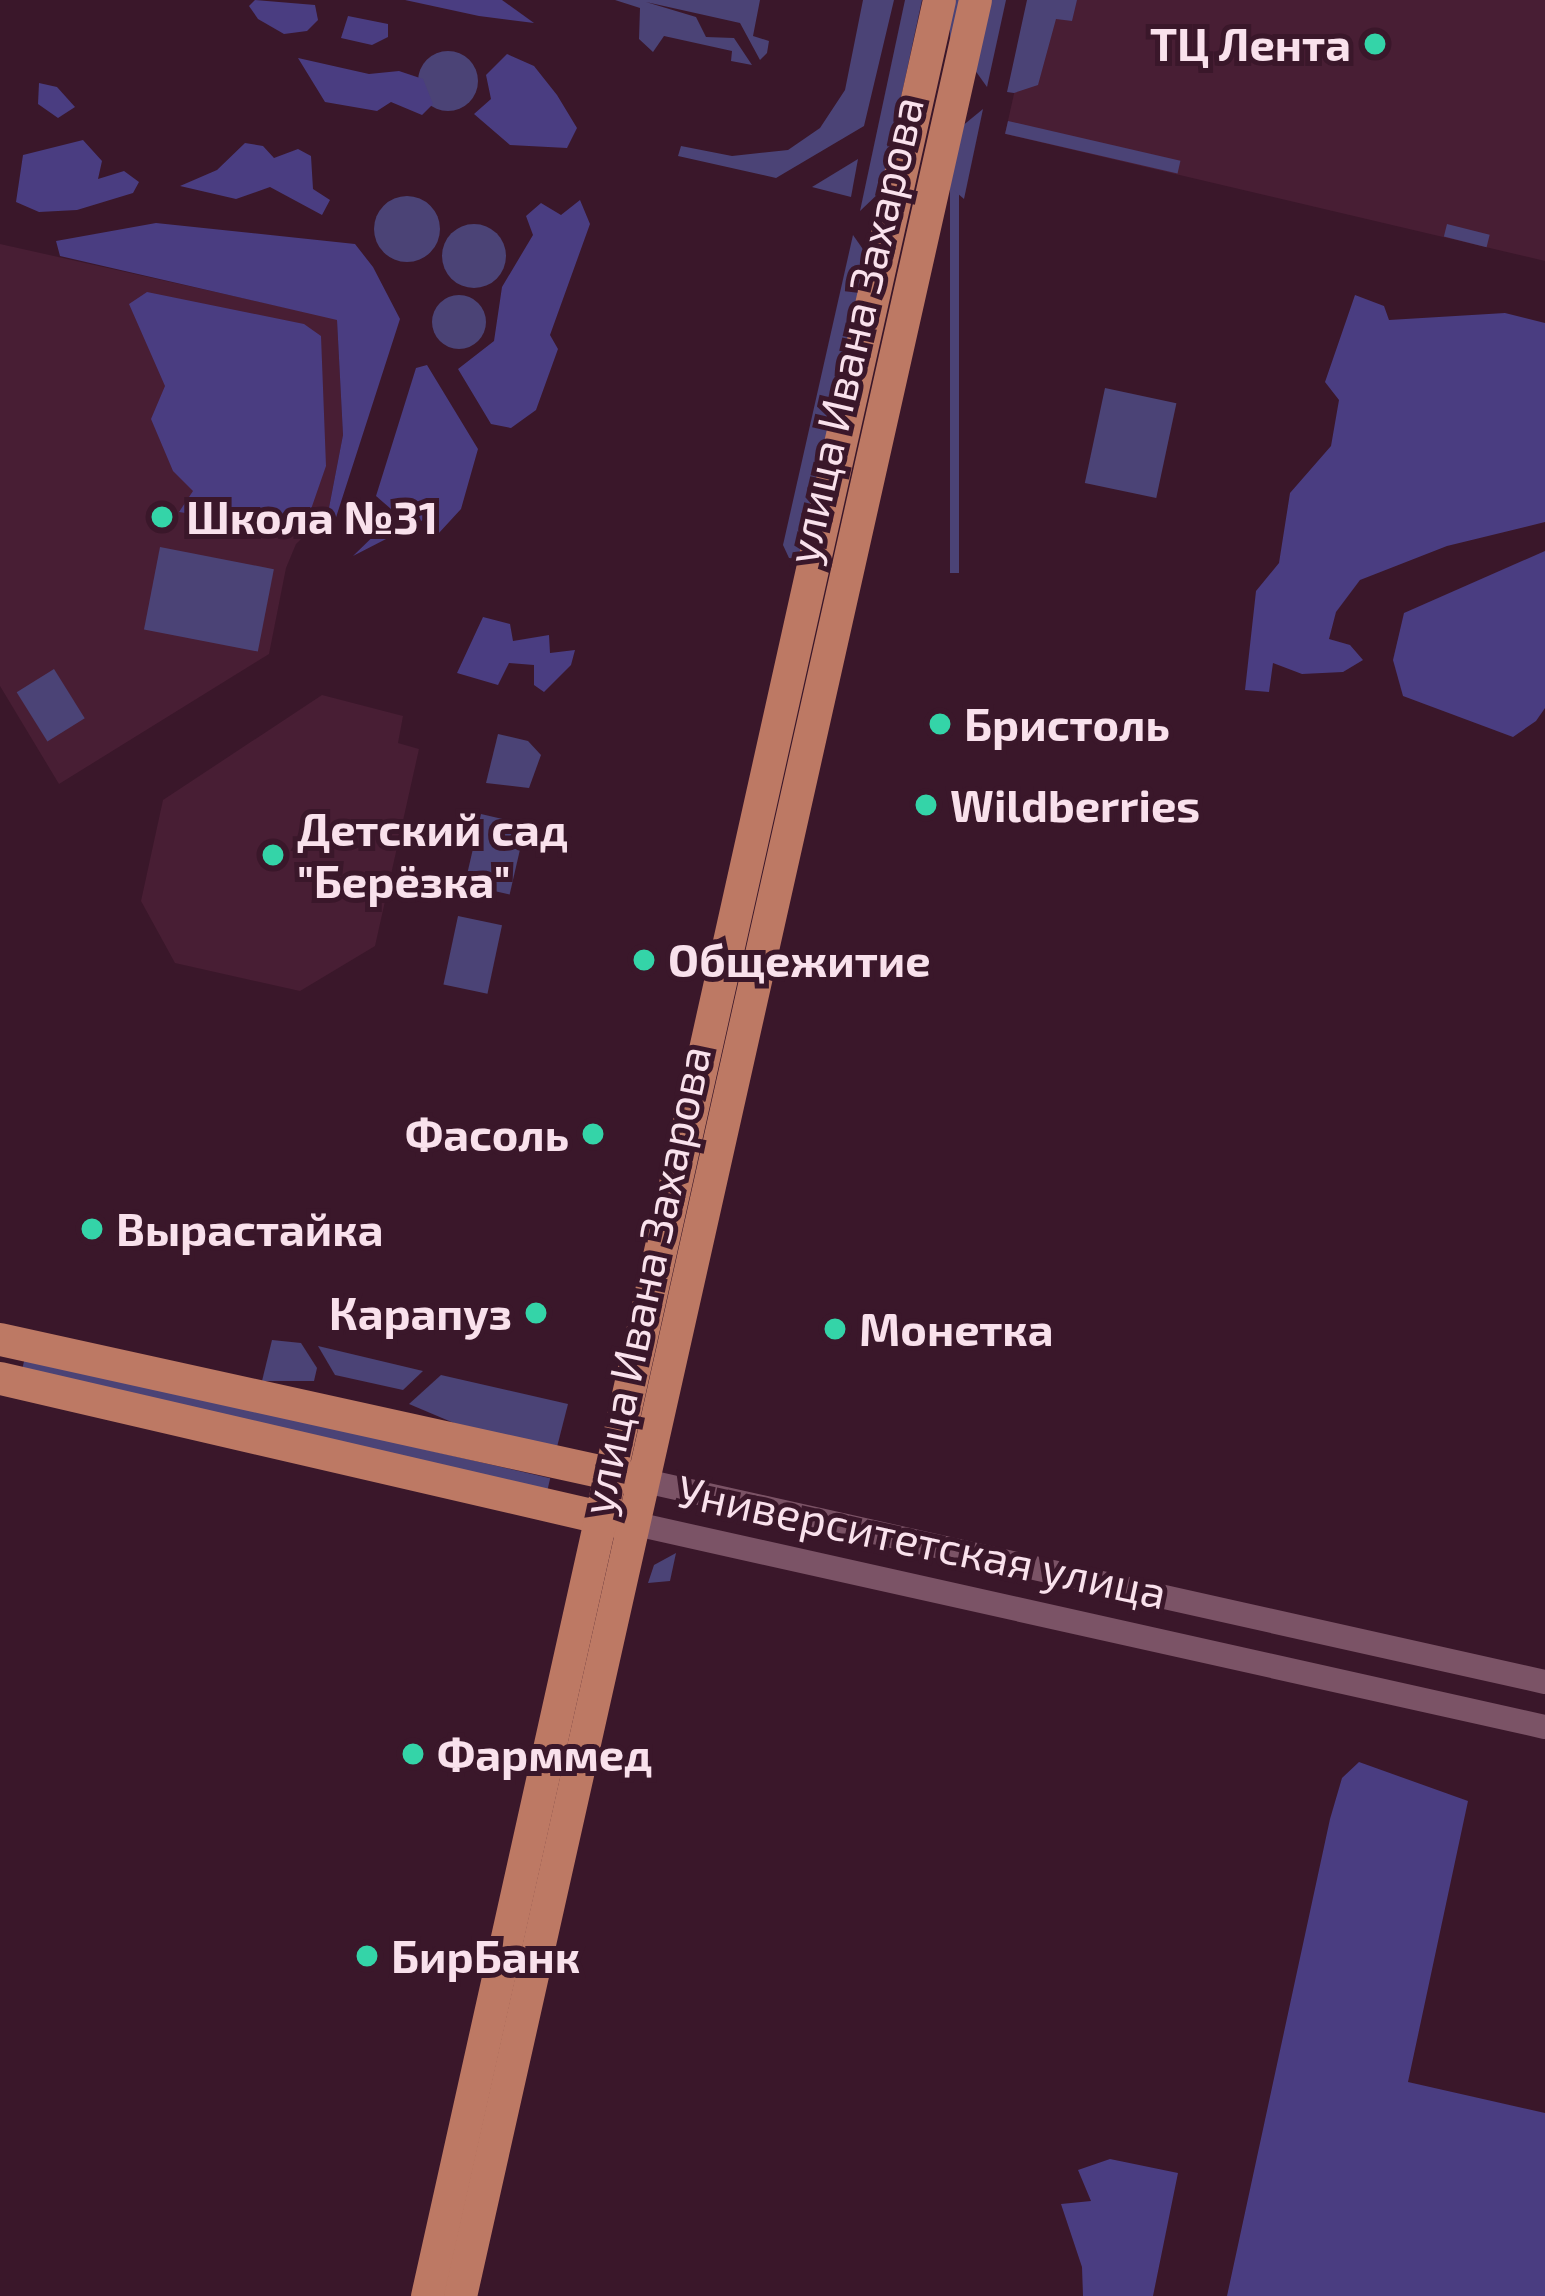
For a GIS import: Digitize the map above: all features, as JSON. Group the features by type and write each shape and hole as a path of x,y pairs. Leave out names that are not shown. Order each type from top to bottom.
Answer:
{"main road":[{"name":"улица Ивана Захарова","path":"427,2296 938,0"},
{"name":"улица Ивана Захарова","path":"460,2296 975,0"},
{"name":"Университетская улица","path":"0,1339 645,1481"},
{"name":"Университетская улица","path":"0,1378 636,1525"}],"street":[{"name":"Университетская улица","path":"645,1481 1545,1682"},
{"name":"Университетская улица","path":"636,1525 1545,1727"}],"shaded area":[{"path":"255,0 315,5 318,20 307,31 284,34 258,19 249,6"},
{"path":"405,0 502,0 534,23 479,16"},
{"path":"615,0 760,0 753,36 769,41 767,53 760,60 740,23 646,2 696,17 706,37 734,38 752,65 731,61 732,51 664,36 653,52 639,39 640,8"},
{"path":"863,0 894,0 864,126 776,178 678,156 681,146 732,156 788,150 820,128 845,90"},
{"path":"905,0 922,0 881,191 860,211"},
{"path":"950,0 959,0 959,573 950,573"},
{"path":"987,0 1006,0 987,87 972,66"},
{"path":"1027,0 1077,0 1072,21 1056,19 1038,85 1007,92"},
{"path":"1035,0 1545,0 1545,261 1005,134"},
{"path":"348,16 388,24 388,37 372,45 341,38"},
{"path":"448,51 469,60 478,81 469,102 448,111 427,102 418,81 427,60"},
{"path":"507,54 534,66 557,95 577,128 567,148 510,145 474,114 491,99 486,75"},
{"path":"298,58 369,74 399,71 423,79 433,104 422,115 391,102 377,111 325,102"},
{"path":"39,83 57,87 75,107 58,118 38,104"},
{"path":"983,109 964,199 949,186 961,127"},
{"path":"1008,121 1180,161 1178,173 1005,134"},
{"path":"83,140 102,161 98,179 124,171 139,182 133,193 77,210 39,212 16,202 23,155"},
{"path":"245,143 263,146 274,158 298,149 311,156 313,189 330,200 322,215 270,187 236,199 180,186 217,170"},
{"path":"858,159 851,197 812,187"},
{"path":"407,196 430,206 440,229 430,252 407,262 384,252 374,229 384,206"},
{"path":"580,200 590,224 550,335 558,349 536,410 511,428 491,424 458,369 494,341 502,287 533,235 526,216 541,203 561,215"},
{"path":"156,223 355,244 373,267 400,319 330,536 314,537 328,513 343,435 337,320 60,256 56,241"},
{"path":"474,224 497,233 506,256 497,279 474,288 451,279 442,256 451,233"},
{"path":"1447,224 1490,235 1487,247 1444,237"},
{"path":"853,235 867,255 799,559 789,558 783,545"},
{"name":"Школа №31","path":"0,244 337,319 343,435 328,513 296,544 286,568 269,654 59,784 0,686"},
{"path":"147,292 304,324 321,336 326,466 309,515 273,527 179,512 193,491 173,471 151,419 165,386 129,304"},
{"path":"459,295 478,303 486,322 478,341 459,349 440,341 432,322 440,303"},
{"path":"1355,295 1384,306 1389,320 1505,313 1545,323 1545,522 1447,546 1360,580 1336,612 1329,639 1350,645 1363,660 1343,672 1302,674 1273,663 1269,692 1245,690 1256,591 1279,563 1290,493 1331,446 1339,400 1325,382"},
{"path":"427,365 478,449 461,509 438,534 423,520 353,556 389,521 391,509 376,496 416,368"},
{"path":"1105,388 1176,403 1156,498 1085,483"},
{"path":"160,547 274,569 258,652 144,629"},
{"path":"1545,551 1545,708 1536,721 1513,737 1403,696 1393,660 1404,613"},
{"path":"483,617 510,624 513,641 549,635 550,653 575,650 571,665 544,692 534,685 534,665 509,663 498,685 457,673"},
{"path":"54,669 85,718 47,742 17,692"},
{"name":"Детский сад \"Берёзка\"","path":"322,695 403,716 398,743 419,749 375,946 300,991 175,963 141,901 163,800"},
{"path":"498,734 528,741 541,755 529,788 486,783"},
{"path":"481,814 526,824 510,895 465,884"},
{"path":"458,916 502,925 487,994 443,984"},
{"path":"272,1340 301,1343 317,1368 314,1381 262,1381"},
{"path":"318,1346 423,1371 403,1390 335,1375"},
{"path":"25,1357 550,1478 547,1492 22,1371"},
{"path":"441,1375 568,1404 557,1447 461,1426 409,1404"},
{"path":"676,1553 670,1581 648,1583 654,1565"},
{"path":"1359,1762 1468,1801 1408,2082 1545,2113 1545,2296 1227,2296 1330,1819 1342,1778"},
{"path":"1110,2159 1178,2173 1153,2296 1083,2296 1082,2267 1061,2204 1091,2201 1078,2170"}],"place":[{"name":"ТЦ Лента","path":"1375,44"},
{"name":"Школа №31","path":"162,517"},
{"name":"Бристоль","path":"940,724"},
{"name":"Wildberries","path":"926,805"},
{"name":"Детский сад \"Берёзка\"","path":"273,855"},
{"name":"Общежитие","path":"644,960"},
{"name":"Фасоль","path":"593,1134"},
{"name":"Вырастайка","path":"92,1229"},
{"name":"Карапуз","path":"536,1313"},
{"name":"Монетка","path":"835,1329"},
{"name":"Фарммед","path":"413,1754"},
{"name":"БирБанк","path":"367,1956"}]}
